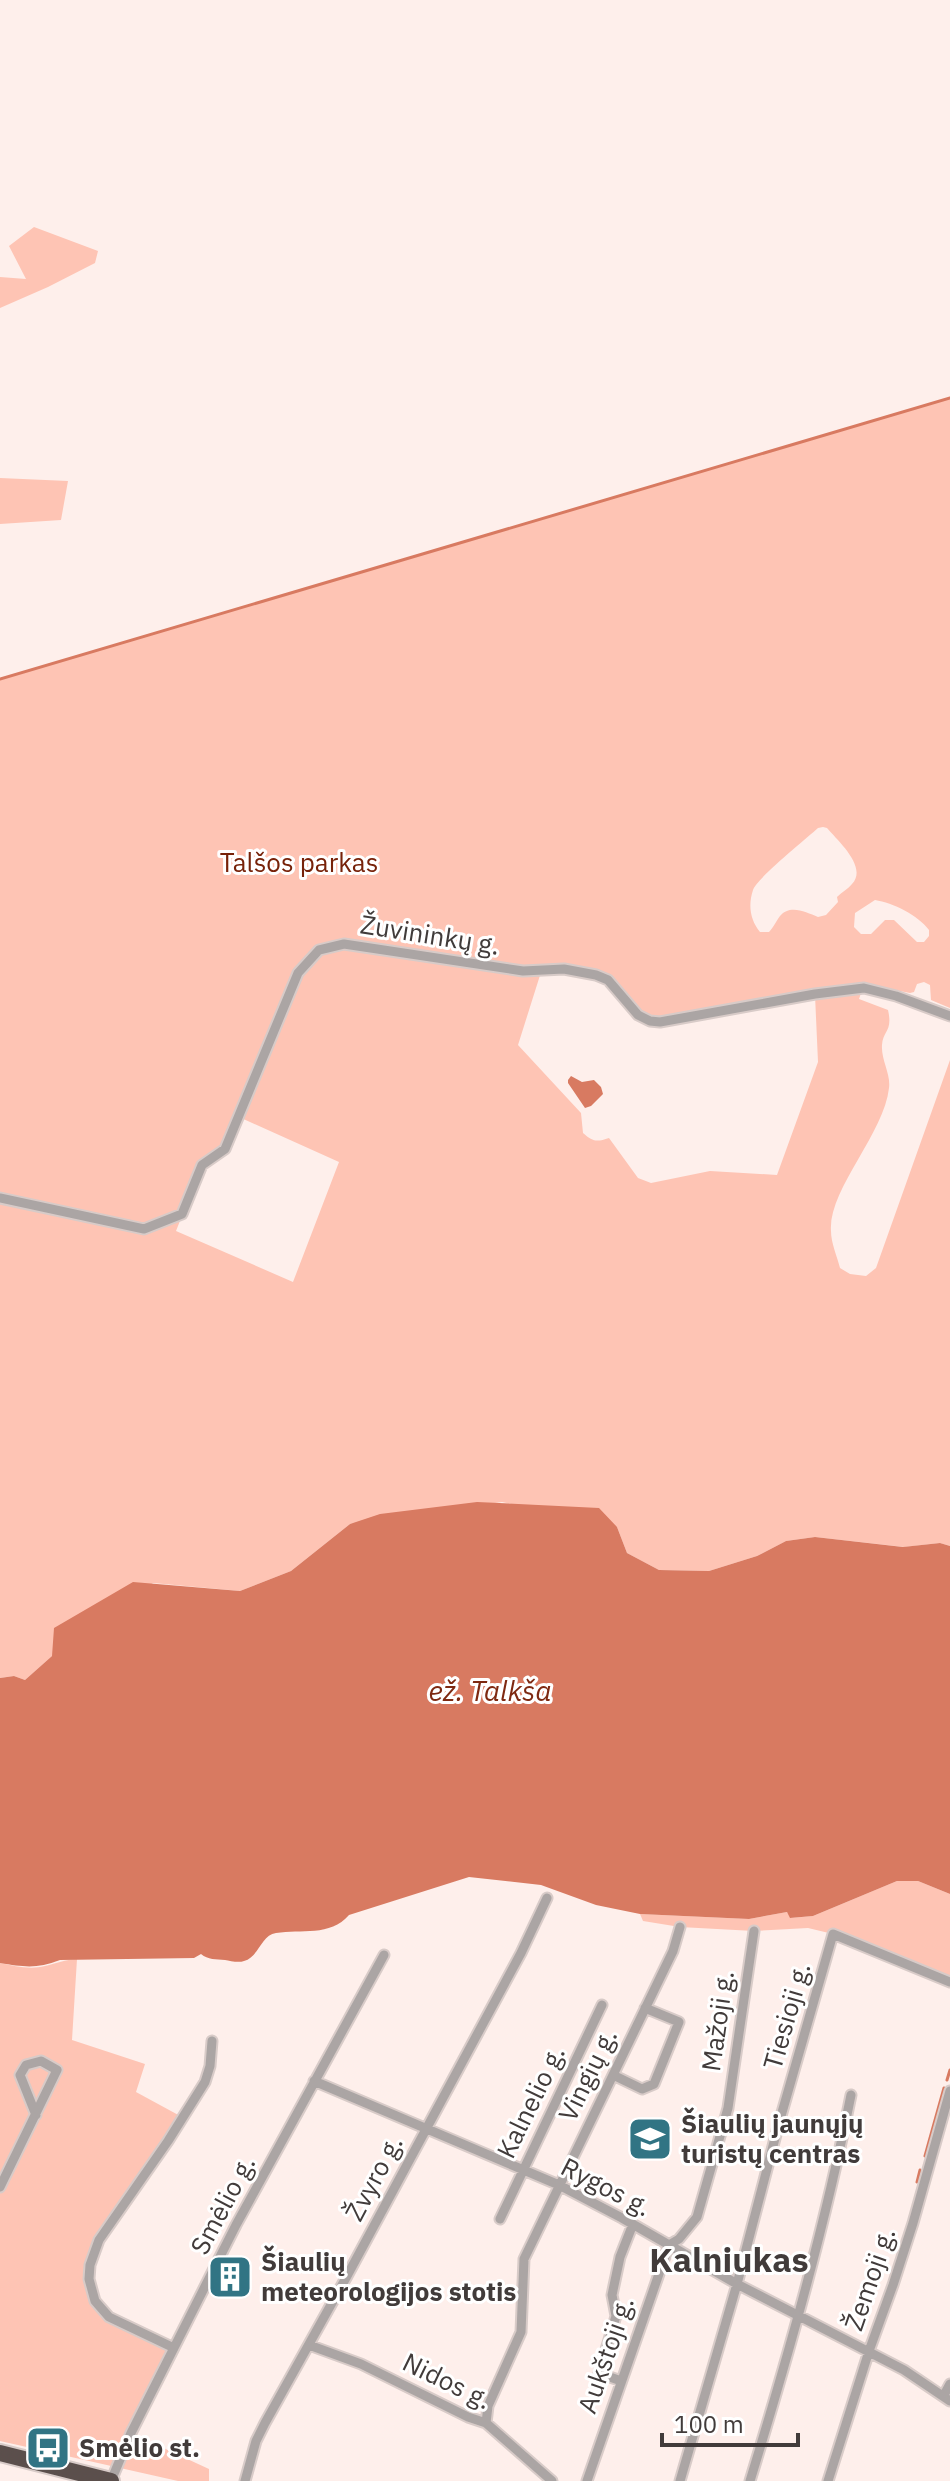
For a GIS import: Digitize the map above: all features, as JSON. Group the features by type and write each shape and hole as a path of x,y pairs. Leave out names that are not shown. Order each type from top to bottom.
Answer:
{"highway":[{"path":"0,2453 111,2481"}],"street":[{"name":"Žuvininkų g.","path":"0,1198 144,1229 182,1214 202,1165 225,1149 298,973 319,950 344,944 523,971 564,969 596,975 608,980 630,1008 650,1021 660,1022 864,988 950,1016"},
{"name":"Žvyro g.","path":"245,2481 256,2441 265,2423 521,1953 547,1898"},
{"name":"Vingių g.","path":"486,2423 488,2406 521,2332 524,2259 673,1951 680,1927"},
{"name":"Mažoji g.","path":"669,2245 679,2239 697,2217 728,2108 754,1931"},
{"name":"Tiesioji g.","path":"680,2481 833,1934 950,1982"},
{"name":"Smėlio g.","path":"111,2481 131,2433 236,2225 384,1955"},
{"name":"Kalnelio g.","path":"500,2219 602,2005"},
{"path":"613,2075 642,2089 654,2084 679,2022 645,2008"},
{"path":"174,2348 109,2317 95,2301 89,2279 90,2265 99,2240 205,2082 212,2041"},
{"path":"0,2187 36,2115 57,2070 41,2061 26,2065 20,2075 36,2115"},
{"name":"Rygos g.","path":"314,2081 559,2185 737,2284 869,2351 947,2398"},
{"name":"Žemoji g.","path":"828,2481 917,2209 950,2091"},
{"path":"750,2481 799,2317 831,2195 851,2095"},
{"path":"621,2381 599,2373 616,2316 612,2295 614,2283 633,2224"},
{"name":"Aukštoji g.","path":"587,2481 669,2245"},
{"name":"Nidos g.","path":"309,2345 361,2364 486,2423 552,2481"},
{"path":"947,2398 950,2384"}],"green space":[{"path":"34,227 98,251 95,263 0,308 0,277 26,279 9,246"},
{"name":"Talšos parkas","path":"950,398 950,1008 931,1000 930,985 924,982 917,984 914,992 910,993 864,984 859,999 888,1010 889,1027 882,1045 889,1088 877,1124 838,1198 831,1231 840,1268 850,1274 866,1276 876,1268 950,1060 950,1546 940,1543 904,1547 815,1537 786,1541 757,1556 709,1571 659,1570 627,1553 617,1527 502,1502 350,1524 291,1571 240,1591 153,1583 52,1656 25,1680 14,1676 0,1678 0,679","holes":["818,828 827,828 844,847 854,862 856,877 837,897 838,902 826,915 818,917 788,910 769,932 760,932 751,912 756,884","875,900 889,904 918,919 929,930 929,936 924,942 917,942 894,920 885,920 871,934 861,934 854,927 855,913","542,969 608,980 650,1021 815,995 818,1062 777,1175 710,1171 651,1183 638,1178 609,1138 595,1140 583,1133 581,1113 518,1045","239,1117 339,1162 293,1282 176,1231 202,1165 225,1149"]},
{"path":"0,478 68,481 61,520 0,524"},
{"path":"897,1881 918,1881 950,1894 950,1982 833,1934 808,1928 754,1931 680,1927 643,1921 640,1914 749,1919 787,1912 791,1918 813,1916"},
{"path":"77,1959 72,2040 145,2064 136,2092 182,2117 99,2240 90,2265 95,2301 109,2317 174,2348 131,2433 209,2469 209,2481 178,2481 0,2441 0,1963 34,1968"}],"water":[{"path":"571,1076 582,1082 594,1080 603,1094 585,1108 568,1083"},
{"name":"ež. Talkša","path":"477,1502 599,1508 617,1527 627,1553 659,1570 709,1571 757,1556 786,1541 815,1537 903,1547 940,1543 950,1546 950,1894 918,1881 897,1881 813,1916 790,1918 787,1912 749,1919 640,1914 596,1905 541,1885 469,1877 349,1915 333,1927 276,1933 242,1962 212,1959 201,1954 194,1958 60,1960 30,1966 0,1963 0,1678 14,1676 25,1680 52,1656 54,1628 133,1582 240,1591 291,1571 350,1524 380,1514"}],"waterway":[{"path":"0,679 950,398"},
{"path":"947,2080 950,2070"},
{"path":"925,2156 944,2088"},
{"path":"917,2182 920,2170"}],"place":[{"name":"Šiaulių jaunųjų turistų centras","path":"650,2139"},
{"name":"Šiaulių meteorologijos stotis","path":"230,2277"},
{"name":"Smėlio st.","path":"48,2448"}],"district":[{"name":"Kalniukas","path":"729,2260"}]}
